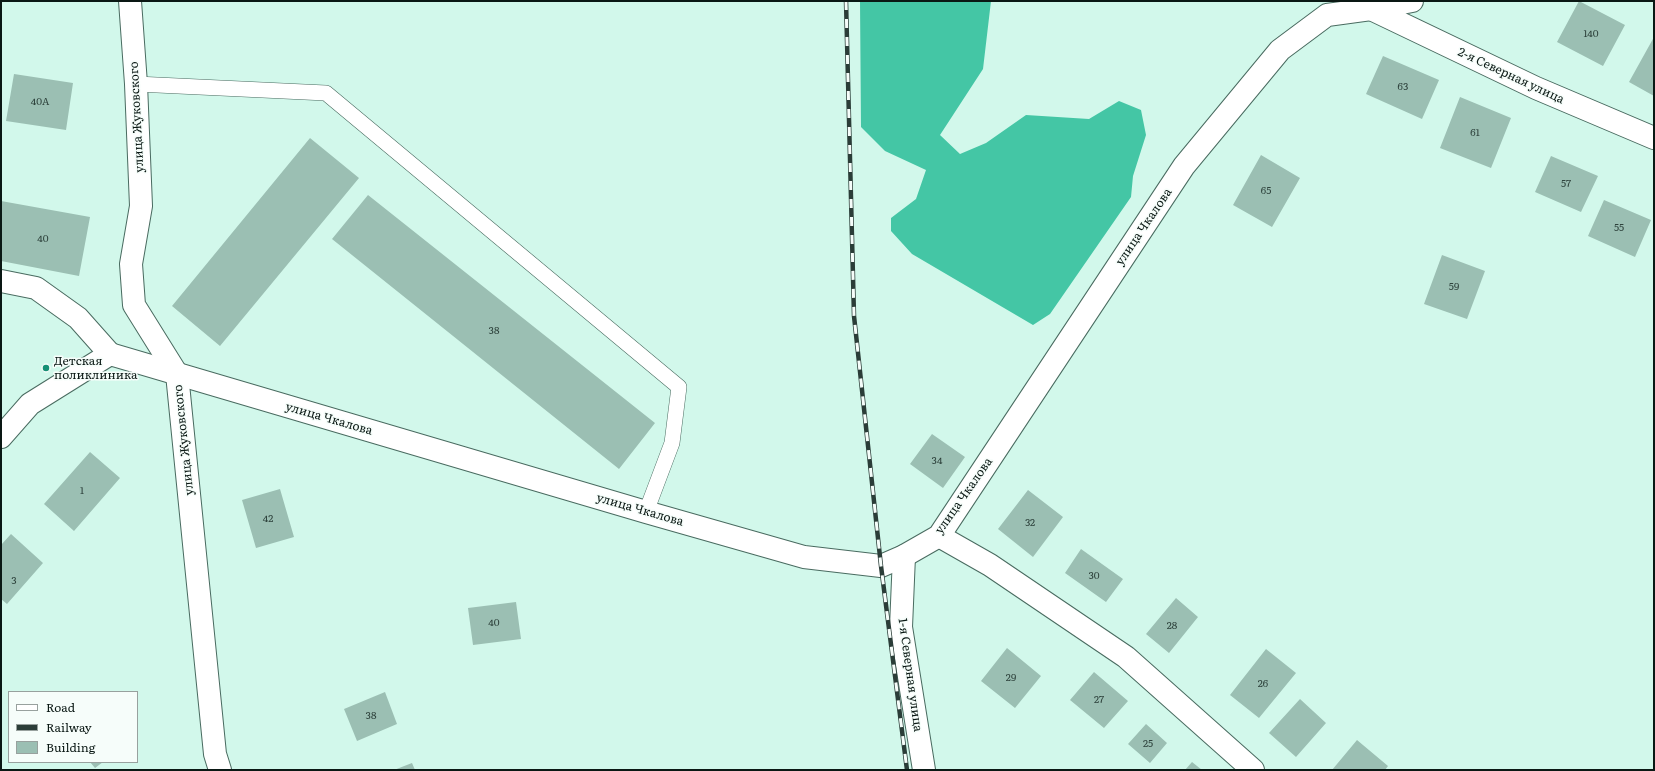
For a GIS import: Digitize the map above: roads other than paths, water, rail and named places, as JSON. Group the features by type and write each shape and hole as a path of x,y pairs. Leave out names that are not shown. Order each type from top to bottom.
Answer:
{"street":[{"name":"улица Жуковского","path":"130,1 136,84 141,206 131,264 134,305 177,374 215,754 220,770"},
{"name":"улица Чкалова","path":"110,354 804,557 881,566 904,556 939,536 1189,160 1280,50 1327,15 1371,10 1412,1"},
{"name":"2-я Северная улица","path":"1371,10 1536,88 1654,138"},
{"path":"1,282 36,288 78,318 110,354 30,404 1,437"},
{"path":"939,536 990,565 1126,657 1253,770"},
{"name":"1-я Северная улица","path":"904,556 902,627 924,770"}],"lane":[{"path":"136,84 326,93 679,387 672,443 646,512"}],"railway":[{"path":"846,1 854,316 881,566 907,770"}],"place":[{"name":"Детская поликлиника","path":"46,368"}]}
